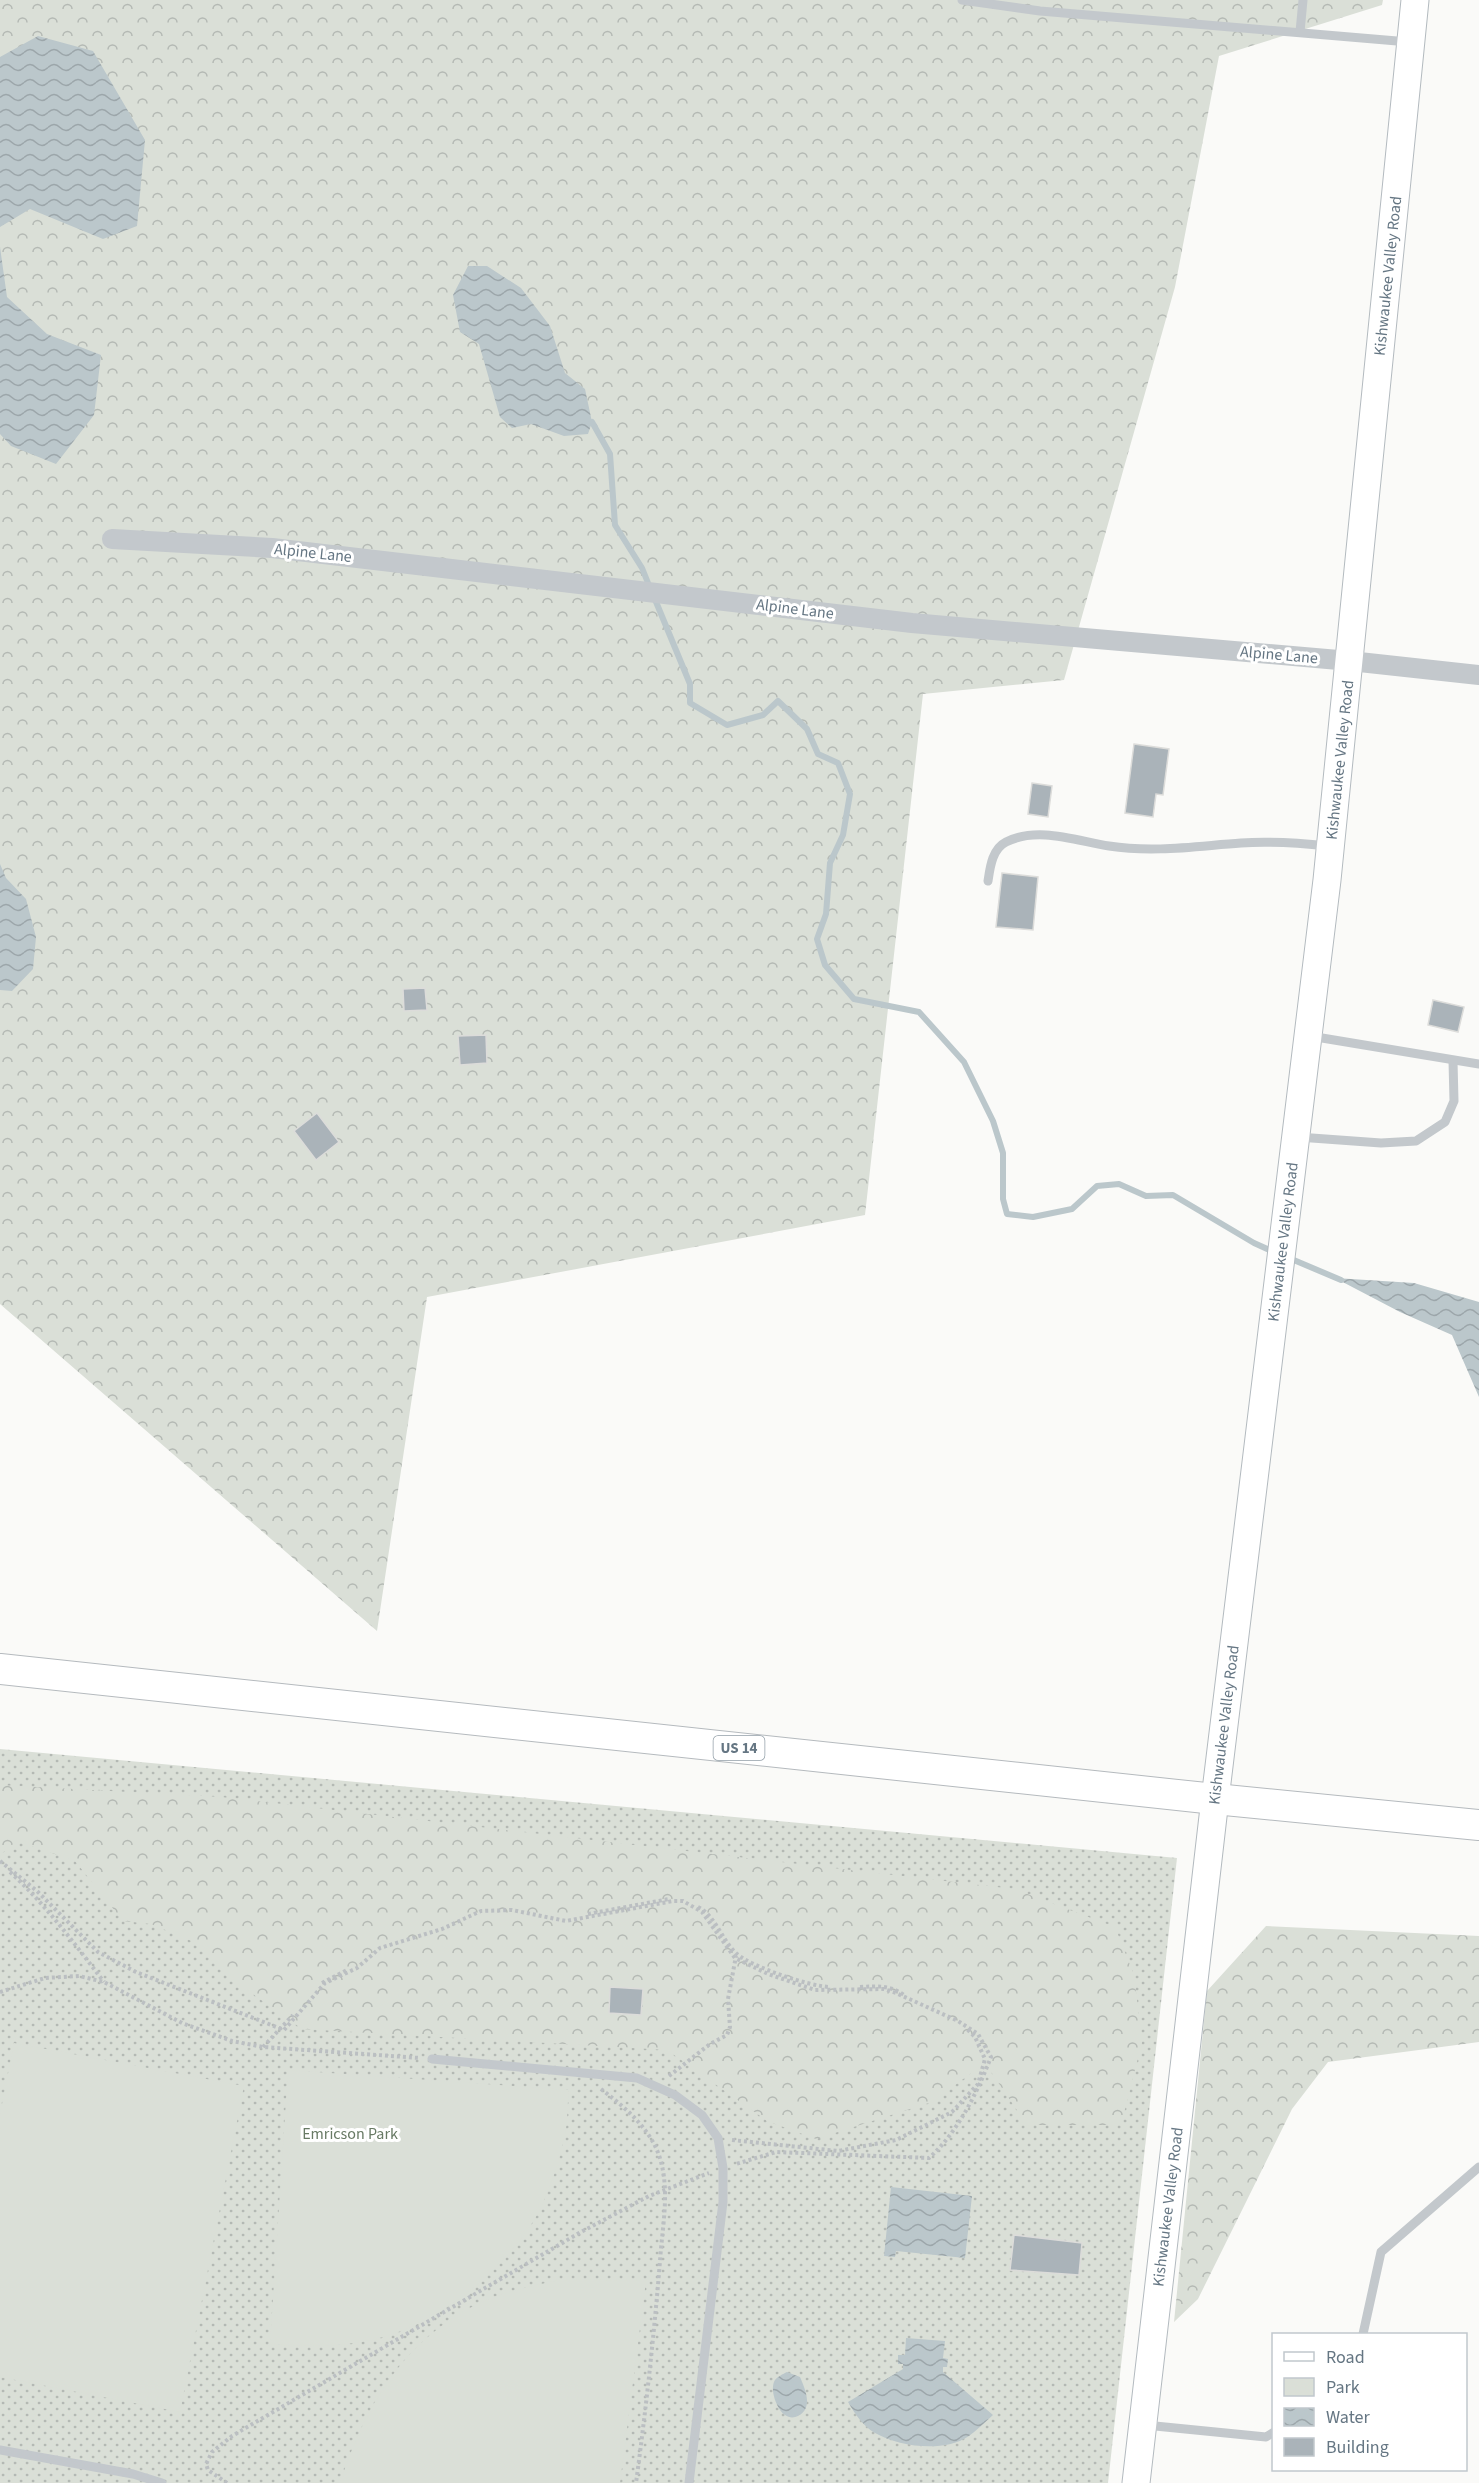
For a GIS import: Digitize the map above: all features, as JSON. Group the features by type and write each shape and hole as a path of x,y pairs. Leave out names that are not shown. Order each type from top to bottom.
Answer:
{"main road":[{"name":"US 14","path":"0,1668 1215,1799 1479,1825"}],"street":[{"name":"Kishwaukee Valley Road","path":"1136,2483 1215,1799 1330,846 1415,0"},
{"name":"Alpine Lane","path":"112,538 272,548 912,623 1350,661 1479,675"}],"lane":[{"path":"962,0 1040,11 1411,43"},
{"path":"1300,32 1303,0"},
{"path":"988,881 992,859 1004,843 1022,837 1048,835 1137,849 1173,849 1270,842 1330,846"},
{"path":"1308,1036 1479,1064"},
{"path":"1295,1137 1381,1143 1416,1141 1445,1122 1454,1101 1453,1061"},
{"path":"432,2059 638,2078 675,2095 702,2115 718,2138 723,2168 723,2202 689,2483"},
{"path":"1363,2333 1381,2252 1479,2167"},
{"path":"1142,2425 1266,2437 1272,2433"},
{"path":"0,2450 133,2474 162,2483"}],"path":[{"path":"0,1862 35,1894 104,1982"},
{"path":"0,1862 37,1892 98,1952 136,1972 280,2029"},
{"path":"227,2483 208,2470 206,2464 212,2452 232,2436 581,2232 664,2191 723,2168 776,2152 929,2158 944,2145 980,2086 991,2057 978,2034 940,2010 896,1989 884,1985 816,1987 769,1971 736,1955 703,1910 683,1899 654,1901 565,1918 511,1908 481,1909 441,1928 378,1947 356,1966 325,1980 263,2047"},
{"path":"657,2087 704,2049 727,2035 730,2028 728,1999 736,1955"},
{"path":"0,1992 45,1978 79,1976 104,1982 182,2023 232,2041 263,2047 432,2059"},
{"path":"718,2138 838,2151 896,2140 952,2112 978,2084 985,2059 975,2037 958,2021"},
{"path":"580,2073 636,2118 652,2141 662,2165 664,2191 656,2305 636,2483"}],"green space":[{"path":"0,0 1383,0 1382,5 1219,56 1175,287 1064,680 923,694 865,1215 427,1297 377,1631 0,1304"},
{"name":"Emricson Park","path":"0,1749 1177,1858 1108,2483 0,2483"},
{"path":"0,1785 221,1797 1014,1889 1115,1927 1134,1975 1142,2042 1121,2125 1027,2125 985,2063 932,2102 816,2139 767,2121 667,2050 302,2029 233,1980 201,1945 151,1924 123,1921 75,1861 17,1841 0,1855"},
{"path":"1266,1926 1479,1936 1479,2042 1328,2062 1292,2109 1198,2299 1174,2322 1207,1991"},
{"path":"14,2043 244,2086 180,2412 0,2377 0,2114"},
{"path":"288,2070 569,2090 567,2121 558,2162 546,2197 529,2228 504,2258 473,2288 421,2323 388,2336 355,2343 321,2346 270,2344"},
{"path":"565,2279 646,2281 620,2483 340,2483 361,2428 375,2403 407,2357 427,2337 451,2319 487,2299"}],"water":[{"path":"38,36 93,51 145,140 137,226 103,239 30,209 0,227 0,57"},
{"path":"0,247 7,297 47,334 101,355 94,415 56,464 11,446 0,434"},
{"path":"468,266 487,266 521,288 550,326 565,373 585,389 592,422 588,434 564,436 531,424 512,428 500,417 479,344 460,332 453,295"},
{"path":"0,864 6,878 26,899 36,937 33,969 12,991 0,990"},
{"path":"1335,1278 1414,1283 1479,1302 1479,1397 1452,1335 1400,1312"},
{"path":"891,2187 972,2196 965,2258 896,2251 895,2257 884,2256"},
{"path":"906,2338 945,2341 943,2358 948,2359 947,2367 943,2367 943,2372 993,2415 969,2436 947,2445 909,2445 875,2433 853,2411 848,2402 903,2369 903,2364 898,2364 898,2355 905,2355"},
{"path":"787,2372 800,2377 807,2398 803,2413 795,2417 788,2417 782,2412 773,2394 775,2380"}],"building":[{"path":"1134,744 1169,749 1163,795 1156,794 1153,817 1125,813"},
{"path":"1032,783 1052,786 1048,817 1028,814"},
{"path":"1002,873 1038,877 1033,930 996,927"},
{"path":"425,988 427,1010 404,1011 403,989"},
{"path":"1433,1000 1464,1007 1458,1032 1428,1025"},
{"path":"486,1035 487,1063 460,1065 458,1036"},
{"path":"317,1113 339,1142 316,1160 294,1131"},
{"path":"610,1987 643,1989 641,2015 609,2013"},
{"path":"1014,2235 1082,2243 1079,2275 1010,2270"}],"waterway":[{"path":"592,422 610,454 615,525 642,568 650,588"},
{"path":"654,597 690,684 690,703 727,725 763,715 778,701 807,729 818,754 838,763 850,794 843,835 830,863 826,914 817,939 825,965 854,999 919,1012 964,1062 993,1121 1003,1153 1003,1199 1007,1214 1033,1217 1072,1209 1097,1186 1119,1184 1146,1196 1173,1195 1254,1243 1274,1252"},
{"path":"1289,1258 1341,1280"}]}
